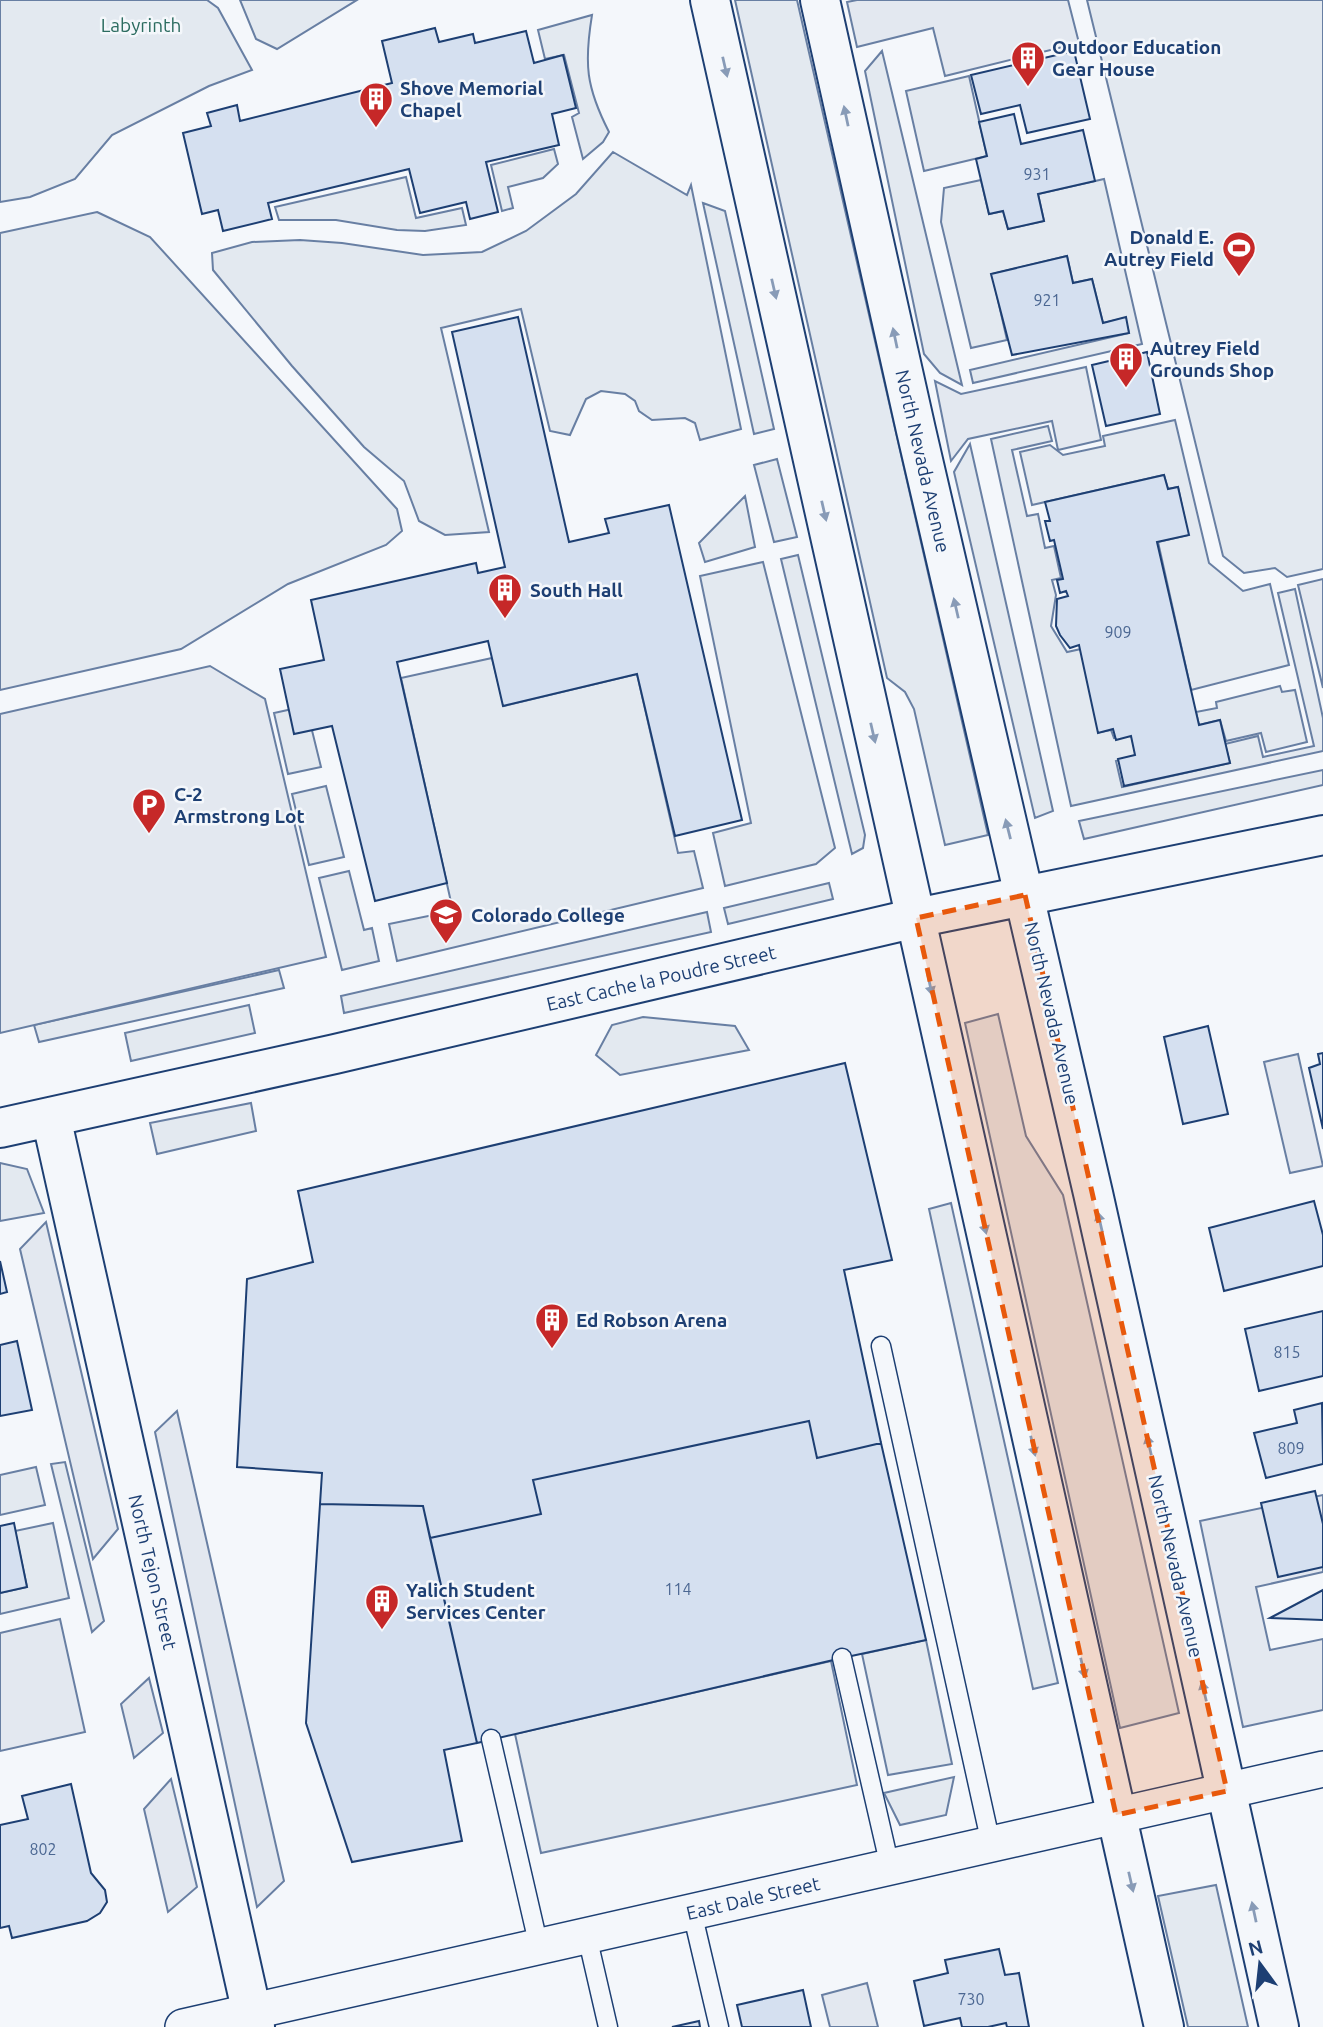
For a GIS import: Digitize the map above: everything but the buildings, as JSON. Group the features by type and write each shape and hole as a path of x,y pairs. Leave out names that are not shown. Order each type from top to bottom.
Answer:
{"main road":[{"path":"710,0 1164,2027"},
{"name":"North Nevada Avenue","path":"820,0 1007,829 1025,895 1279,2027"},
{"name":"East Cache la Poudre Street","path":"0,1128 335,1054 916,918 1323,835"},
{"name":"North Tejon Street","path":"51,1117 253,2019"}],"street":[{"name":"East Dale Street","path":"183,2027 253,2019 539,1947 1323,1769"}],"lane":[{"path":"881,1346 991,1844"},
{"path":"842,1658 890,1867"},
{"path":"491,1740 539,1947"},
{"path":"692,1912 719,2027"},
{"path":"587,1936 608,2027"}],"highlighted area":[{"path":"1025,895 1227,1791 1116,1815 916,918"}],"green space":[{"name":"Labyrinth","path":"0,0 207,0 218,8 252,70 209,86 112,135 75,179 30,197 0,202"},
{"path":"240,0 357,0 277,49 256,39"},
{"path":"735,0 797,0 988,835 945,845 914,709 905,692 887,678"},
{"name":"Donald E. Autrey Field","path":"1087,0 1323,0 1323,569 1287,577 1275,568 1244,573 1223,556"},
{"path":"592,15 588,48 589,75 591,88 609,132 603,142 583,159 572,117 579,113 564,55 545,59 538,30"},
{"path":"882,51 962,385 940,373 924,354 865,71"},
{"path":"969,76 987,156 924,171 906,91"},
{"path":"554,149 558,164 543,178 508,187 513,208 502,211 491,165"},
{"path":"613,152 687,195 691,185 741,429 700,440 695,423 685,418 652,420 639,411 635,401 625,394 601,391 586,399 570,435 550,431 521,309 441,328 489,532 445,535 419,521 404,481 364,447 292,366 213,270 212,253 252,242 300,240 342,243 423,255 482,252 526,231 576,194"},
{"path":"406,177 416,218 462,208 466,225 425,231 397,230 336,220 279,220 275,207"},
{"path":"1104,179 1142,344 973,383 970,370 1129,333 1125,318 1103,323 1092,279 1073,283 1067,256 992,274 1007,340 971,348 941,222 944,188 981,180 989,214 1003,211 1008,229 1044,221 1038,194"},
{"path":"703,203 725,211 774,429 754,434"},
{"path":"97,212 150,237 397,509 402,531 386,545 288,584 181,649 0,690 0,233"},
{"path":"1175,420 1209,563 1243,591 1270,584 1289,665 1191,690 1158,542 1188,535 1178,487 1168,489 1164,475 1032,505 1020,452 1050,445 1063,455 1105,446 1103,436"},
{"path":"1048,426 1052,441 1012,450 1027,516 1038,514 1045,548 1054,546 1061,578 1052,580 1056,595 1051,626 1067,652 1081,649 1100,732 1111,730 1114,738 1131,734 1136,756 1116,761 1122,787 1230,763 1225,744 1258,736 1263,757 1314,746 1278,593 1295,589 1323,718 1323,751 1071,806 991,439"},
{"path":"970,444 1053,811 1035,818 954,472"},
{"path":"777,459 797,537 774,542 754,465"},
{"path":"745,496 755,547 705,562 699,543"},
{"path":"798,555 865,835 863,848 852,854 781,559"},
{"path":"763,562 835,848 816,864 725,886 713,833 751,823 700,576"},
{"path":"492,658 504,706 637,674 678,853 694,851 703,888 397,961 389,924 453,911 401,678"},
{"path":"1280,686 1282,692 1295,690 1307,742 1266,752 1261,733 1226,741 1220,720 1199,725 1196,712 1217,708 1216,702"},
{"path":"306,706 321,767 288,774 274,713"},
{"path":"1323,770 1323,785 1084,839 1079,821"},
{"path":"326,786 344,857 309,865 292,794"},
{"path":"349,871 364,930 372,928 379,961 342,970 319,878"},
{"path":"829,883 833,899 728,924 724,908"},
{"path":"707,912 711,932 344,1013 341,996"},
{"path":"279,970 284,988 39,1042 34,1025"},
{"path":"249,1005 255,1033 131,1061 125,1033"},
{"path":"998,1014 1026,1136 1063,1195 1179,1713 1120,1728 965,1023"},
{"path":"643,1017 735,1026 749,1050 620,1075 596,1055 612,1025"},
{"path":"251,1103 256,1131 157,1154 150,1123"},
{"path":"0,1163 27,1169 44,1213 0,1221"},
{"path":"951,1203 1058,1683 1033,1689 929,1209"},
{"path":"65,1462 104,1621 92,1632 51,1464"},
{"path":"36,1467 45,1505 0,1515 0,1475"},
{"path":"53,1523 69,1598 0,1614 0,1593 27,1587 15,1531"},
{"path":"926,1640 952,1764 888,1775 862,1654"},
{"path":"831,1661 857,1785 541,1853 515,1734"},
{"path":"954,1777 946,1815 900,1825 884,1793"},
{"path":"1216,1885 1248,2027 1188,2027 1158,1896"}],"shaded area":[{"path":"1068,0 1079,43 945,76 933,28 857,47 847,2"},
{"path":"1086,367 1101,440 1058,450 1052,421 968,439 951,461 935,381 961,394"},
{"path":"1323,579 1323,688 1298,585"},
{"name":"C-2 Armstrong Lot","path":"210,666 265,699 326,957 0,1033 0,714"},
{"path":"1298,1054 1323,1166 1290,1173 1264,1062"},
{"path":"46,1222 118,1529 93,1559 20,1249"},
{"path":"177,1411 284,1881 257,1907 155,1432"},
{"path":"1323,1495 1323,1572 1256,1587 1270,1650 1323,1639 1323,1710 1243,1727 1200,1521"},
{"path":"60,1619 85,1732 0,1751 0,1633"},
{"path":"149,1678 163,1733 134,1758 121,1704"},
{"path":"171,1779 197,1887 168,1912 144,1809"},
{"path":"867,1983 878,2027 830,2027 822,1995"}],"place":[{"name":"Outdoor Education Gear House","path":"1028,88"},
{"name":"Shove Memorial Chapel","path":"376,129"},
{"name":"Donald E. Autrey Field","path":"1239,278"},
{"name":"Autrey Field Grounds Shop","path":"1126,389"},
{"name":"South Hall","path":"505,620"},
{"name":"C-2 Armstrong Lot","path":"149,835"},
{"name":"Colorado College","path":"446,945"},
{"name":"Ed Robson Arena","path":"552,1350"},
{"name":"Yalich Student Services Center","path":"382,1631"}]}
